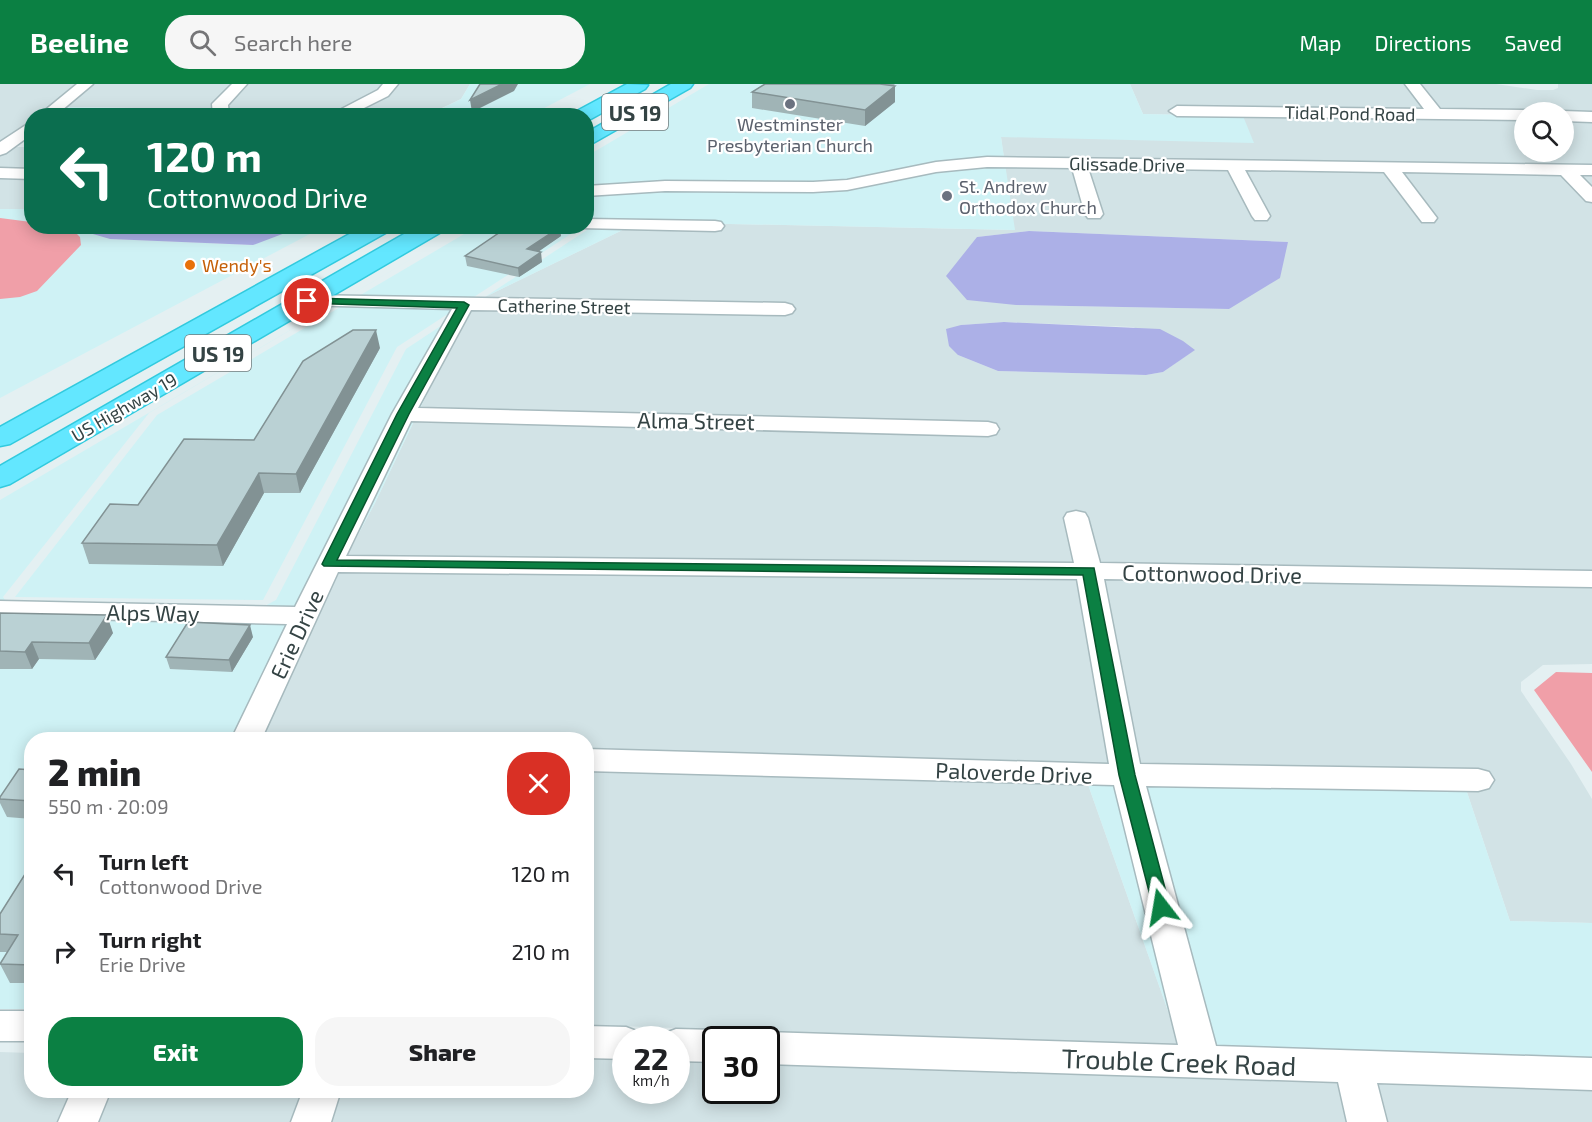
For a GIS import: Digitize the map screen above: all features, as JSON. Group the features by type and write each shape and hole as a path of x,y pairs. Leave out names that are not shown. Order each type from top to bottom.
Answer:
{"highway":[{"name":"US 19","path":"594,136 684,84"},
{"name":"US 19","path":"594,110 634,88"},
{"path":"594,117 634,88"},
{"name":"US Highway 19","path":"0,438 367,234"},
{"name":"US Highway 19","path":"8,474 421,234"},
{"path":"8,474 86,415 271,308 276,301 265,292"}],"street":[{"path":"55,108 86,84"},
{"path":"220,108 220,104 240,84"},
{"path":"352,108 383,93 391,84"},
{"path":"1412,84 1436,114"},
{"name":"Tidal Pond Road","path":"1177,111 1514,115"},
{"path":"1574,116 1592,117"},
{"path":"0,150 24,132"},
{"path":"1078,162 1094,214"},
{"name":"Glissade Drive","path":"594,190 665,186 813,187 847,185 961,164 1078,162 1592,170"},
{"path":"1234,165 1261,216"},
{"path":"1389,167 1428,218"},
{"path":"1566,170 1592,197"},
{"path":"0,173 24,174"},
{"name":"Glissade Drive","path":"594,178 665,186"},
{"path":"594,224 715,226"},
{"name":"Catherine Street","path":"307,301 785,309"},
{"name":"Erie Drive","path":"250,732 328,564 403,414 464,305"},
{"name":"Alma Street","path":"403,414 988,429"},
{"path":"1076,518 1089,571 1127,775 1201,1062"},
{"name":"Cottonwood Drive","path":"328,564 1089,571 1592,579"},
{"name":"Alps Way","path":"0,609 305,616"},
{"name":"Paloverde Drive","path":"594,760 1127,775 1478,780"},
{"path":"0,1026 24,1026"},
{"path":"594,1042 612,1043"},
{"name":"Trouble Creek Road","path":"780,1048 1592,1074"},
{"path":"1354,1068 1367,1122"},
{"path":"78,1122 88,1098"},
{"path":"311,1122 319,1098"}],"shaded area":[{"path":"0,84 470,84 461,99 442,108 24,108 24,139 15,147 24,147 24,209 0,209"},
{"path":"470,84 590,84 544,108 443,108 461,99"},
{"path":"709,84 1130,84 1143,114 1243,116 1254,143 1001,137 1015,230 639,222 485,297 581,234 594,234 594,152"},
{"path":"1130,84 1496,84 1553,90 1558,88 1558,84 1592,84 1592,664 1543,665 1521,682 1521,691 1592,799 1592,923 1510,921 1465,786 1085,776 1180,1045 780,1032 780,1026 702,1026 702,1029 690,1028 690,1026 594,1025 594,732 252,732 375,503 468,308 485,297 639,222 1014,230 1001,137 1243,116 1143,114","holes":["1029,231 1288,242 1229,309 1016,305 977,237","1004,322 1133,327 1194,350 1163,372 1146,375 998,371 958,355 961,325"]},
{"path":"66,107 136,108 65,108"},
{"path":"0,209 24,209 24,234 93,234 110,239 252,245 283,234 310,234 0,398"},
{"path":"0,218 24,221 24,234 77,234 80,237 81,245 37,291 20,297 0,299"},
{"path":"1029,231 1288,242 1280,278 1229,309 1016,305 967,300 946,276 977,237"},
{"path":"93,234 282,234 253,245 110,239"},
{"path":"454,234 149,413 3,597 9,606 259,609 276,600 406,349 468,308 375,503 252,732 24,732 24,1009 0,1009 0,500"},
{"path":"464,234 571,234 397,347 263,600 15,597 157,415"},
{"path":"1004,322 1160,329 1195,350 1163,372 1146,375 998,371 958,355 949,346 946,329 961,325"},
{"path":"1556,672 1592,673 1592,772 1534,690"},
{"path":"1085,776 1465,786 1510,921 1592,923 1592,1057 1180,1045"},
{"path":"0,1052 24,1053 24,1098 594,1098 594,1059 612,1060 612,1104 690,1104 690,1063 702,1063 702,1104 780,1104 780,1065 1592,1091 1592,1122 0,1122"}],"building":[{"path":"480,84 502,84 470,100"},
{"path":"765,84 895,86 865,110 752,92"},
{"path":"497,234 550,234 527,249 541,252 518,268 465,256"},
{"path":"353,330 376,330 296,474 259,473 217,545 82,543 110,504 138,505 184,439 254,440 303,361"},
{"path":"0,613 107,615 89,643 32,642 25,652 0,651"},
{"path":"188,622 250,625 229,660 166,657"},
{"path":"19,769 24,769 24,800 0,799"},
{"path":"24,876 24,965 0,964 18,935 0,934 0,914"}],"place":[{"name":"Westminster Presbyterian Church","path":"790,104"},
{"name":"St. Andrew Orthodox Church","path":"947,196"},
{"name":"Wendy's","path":"190,265"}],"route":[{"path":"307,301 464,305 403,414 328,564 1089,571 1127,775 1161,907"}]}
